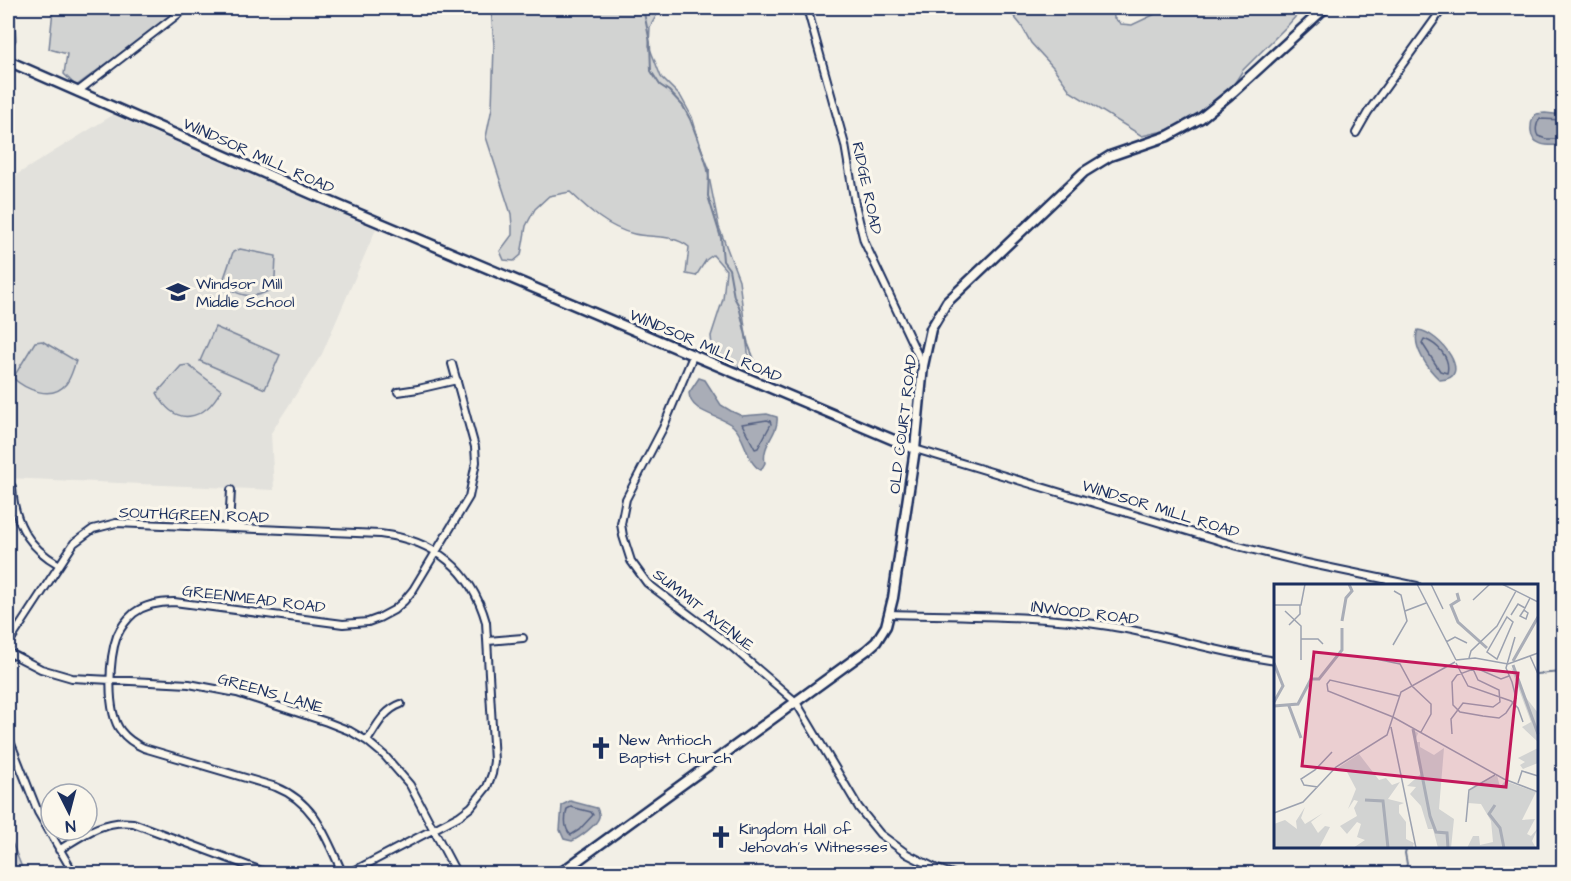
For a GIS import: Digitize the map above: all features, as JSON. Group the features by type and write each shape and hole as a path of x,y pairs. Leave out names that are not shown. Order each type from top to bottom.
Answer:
{"main road":[{"name":"OLD COURT ROAD","path":"559,873 867,650 882,633 889,614 915,449 923,366 931,329 947,302 1070,184 1091,167 1110,156 1168,136 1201,118 1233,92 1324,8"},
{"name":"WINDSOR MILL ROAD","path":"8,61 312,194 915,449"}],"street":[{"path":"77,92 186,8"},
{"name":"RIDGE ROAD","path":"807,8 843,136 864,241 923,366"},
{"path":"1356,133 1368,112 1443,8"},
{"name":"SUMMIT AVENUE","path":"693,356 663,428 626,499 621,524 626,549 638,574 732,647 796,702 859,808 876,829 907,854 937,869 953,873"},
{"name":"GREENMEAD ROAD","path":"343,873 316,820 304,803 296,797 276,787 144,748 120,731 113,714 111,680 114,649 122,627 134,614 152,604 174,602 343,624 368,622 394,610 404,601 437,552 469,497 476,462 473,432 452,364"},
{"path":"398,392 457,380"},
{"name":"WINDSOR MILL ROAD","path":"915,449 1234,545 1302,562 1412,584"},
{"path":"12,487 16,515 24,532 44,556 58,564"},
{"path":"229,528 231,490"},
{"name":"SOUTHGREEN ROAD","path":"8,644 58,564 82,536 105,525 116,523 395,536 414,541 437,552 460,571 475,594 486,622 494,761 492,774 481,798 459,816 348,873"},
{"name":"INWOOD ROAD","path":"889,614 1011,617 1083,623 1138,632 1231,654 1274,661"},
{"path":"488,641 523,638"},
{"name":"GREENS LANE","path":"8,652 26,663 72,678 189,684 237,693 327,722 367,741 385,756 410,784 457,873"},
{"path":"367,741 384,714 402,704"},
{"path":"8,736 38,812 74,873"},
{"path":"59,850 95,828 124,822 133,823 270,873"}],"shaded area":[{"path":"8,8 18,8 14,10 16,40 8,50"},
{"path":"50,8 182,8 76,86 64,74 67,54 49,49 53,10"},
{"path":"491,8 663,8 660,9 650,27 649,46 661,77 681,97 692,117 707,167 719,227 739,280 749,360 742,367 732,367 712,346 711,336 723,299 726,270 713,255 706,260 696,276 686,274 689,247 677,240 634,234 607,223 570,192 549,196 535,209 526,226 521,255 514,261 504,260 500,251 512,235 511,214 486,137 492,108 494,45"},
{"path":"1007,8 1113,8 1114,18 1121,24 1132,25 1168,8 1303,8 1243,70 1225,98 1181,125 1142,136 1071,92 1053,67 1031,43 1021,25"},
{"name":"Windsor Mill Middle School","path":"113,115 376,229 322,354 271,433 274,490 8,478 8,180"},
{"path":"240,249 276,256 275,277 268,291 250,296 233,291 222,284 233,252"},
{"path":"215,327 280,355 265,389 200,361"},
{"path":"42,341 76,361 68,382 54,392 32,390 13,378 35,342"},
{"path":"188,365 221,390 214,400 198,414 181,416 172,412 157,393 181,366"},
{"path":"8,833 23,870 25,873 8,873"}],"water":[{"path":"1536,114 1563,115 1563,145 1541,144 1533,138 1531,127 1533,118"},
{"path":"1418,330 1436,339 1450,355 1454,364 1454,372 1450,378 1440,380 1426,364 1417,343"},
{"path":"699,378 705,380 721,405 731,411 742,416 767,414 777,417 775,429 765,450 765,463 761,470 752,462 741,437 733,426 694,405 689,393"},
{"path":"570,801 597,808 599,815 598,820 591,827 572,841 564,839 560,830 562,805"}],"waterway":[{"path":"643,8 650,42 651,71 660,85 683,106 709,169 708,196 721,238 723,261 729,269 734,297 739,306 754,359 756,376"},
{"path":"1538,674 1564,672"},
{"path":"1396,874 1405,869 1406,848"},
{"path":"8,869 9,874"}],"place":[{"name":"Windsor Mill Middle School","path":"178,292"},
{"name":"New Antioch Baptist Church","path":"601,748"},
{"name":"Kingdom Hall of Jehovah's Witnesses","path":"721,837"}]}
